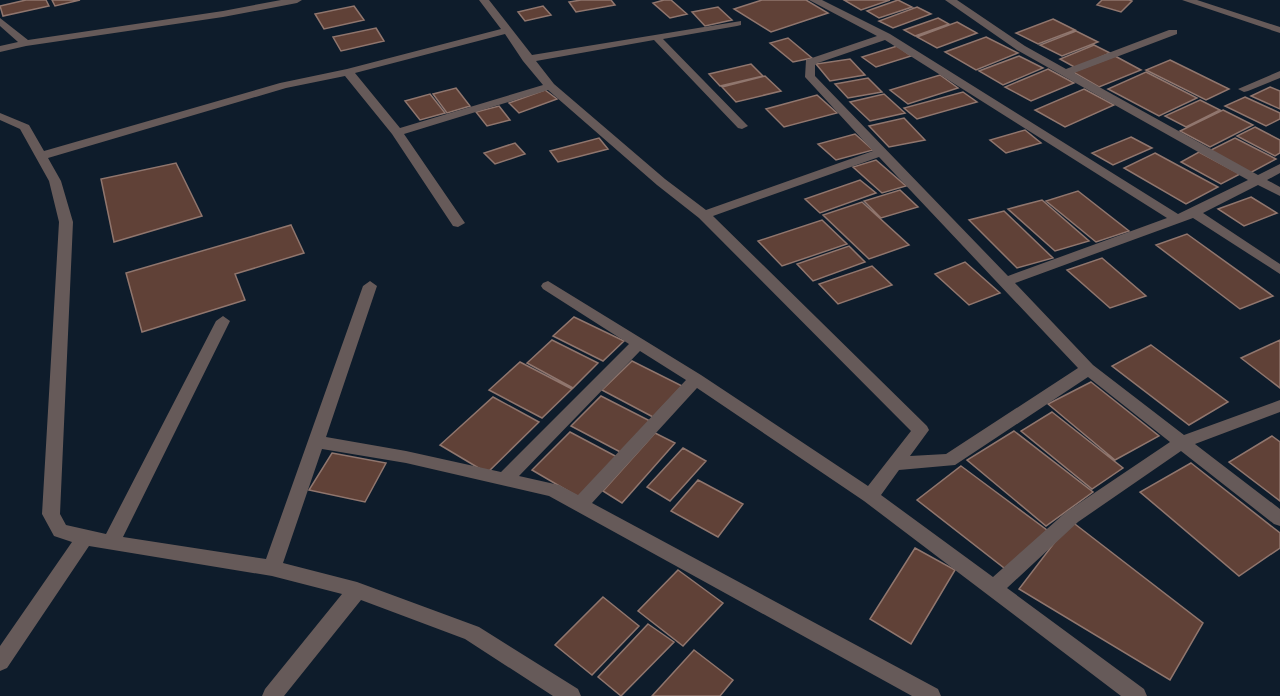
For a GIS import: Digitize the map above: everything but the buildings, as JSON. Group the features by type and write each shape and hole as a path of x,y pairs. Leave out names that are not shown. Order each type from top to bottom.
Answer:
{"street":[{"path":"218,0 223,14"},
{"path":"0,49 297,0"},
{"path":"484,0 527,59 550,86 661,182 704,215 921,430 870,496"},
{"path":"814,0 886,36 1177,219"},
{"path":"950,0 1021,48 1068,72 1280,192"},
{"path":"1187,0 1280,30"},
{"path":"0,21 26,43"},
{"path":"527,59 737,23"},
{"path":"40,156 284,85 348,72 506,31"},
{"path":"1068,72 1173,32"},
{"path":"886,36 810,62 810,77 1088,369 1280,519"},
{"path":"657,38 742,126"},
{"path":"348,72 397,132 458,223"},
{"path":"1244,89 1280,74"},
{"path":"397,132 550,86"},
{"path":"0,116 25,127 55,182 66,222 51,514 60,531 85,538 272,568 357,590 472,633 571,696"},
{"path":"704,215 881,152"},
{"path":"1005,282 1194,213 1280,168"},
{"path":"1194,213 1280,270"},
{"path":"272,568 370,286"},
{"path":"548,286 696,379 870,496 1137,696"},
{"path":"111,542 223,321"},
{"path":"504,480 638,343"},
{"path":"895,464 949,460 1088,369"},
{"path":"580,505 696,379"},
{"path":"993,589 1072,517 1180,442 1280,406"},
{"path":"316,442 406,458 553,490 931,696"},
{"path":"0,662 85,538"},
{"path":"273,696 357,590"}]}
